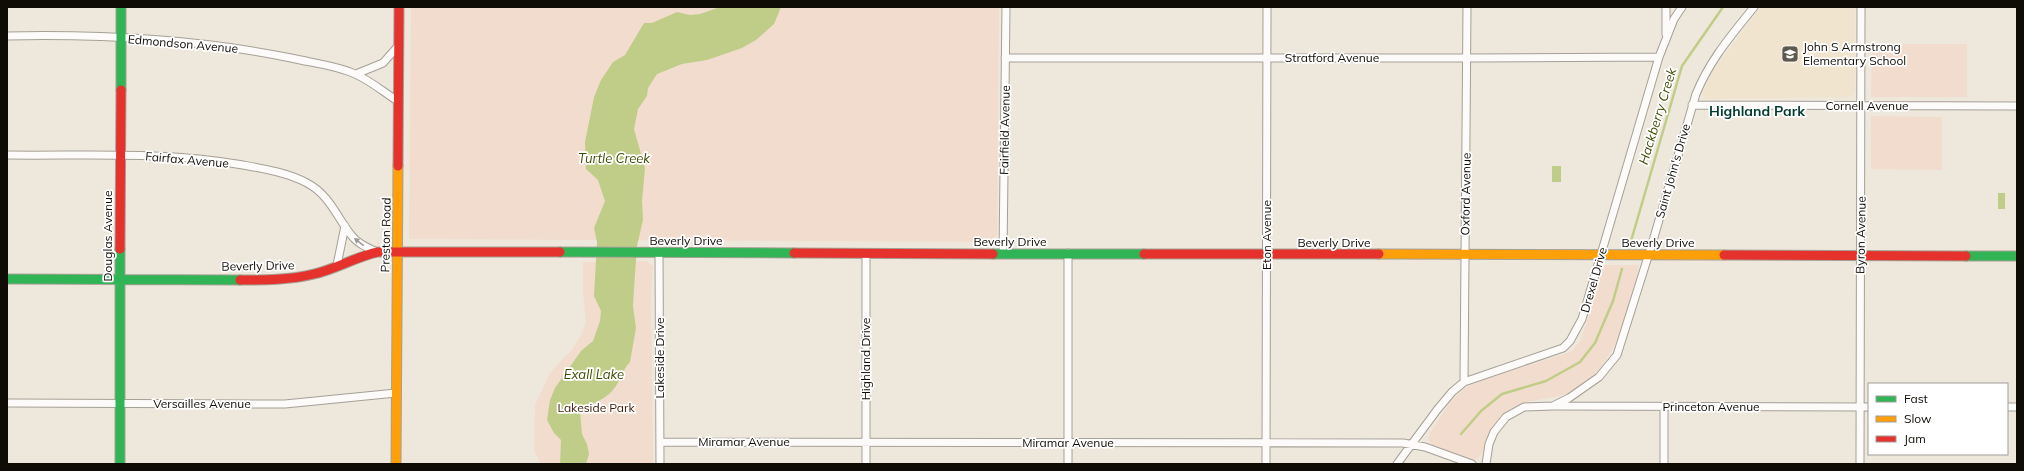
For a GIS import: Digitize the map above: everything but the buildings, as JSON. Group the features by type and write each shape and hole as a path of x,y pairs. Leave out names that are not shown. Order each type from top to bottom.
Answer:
{"street":[{"name":"Douglas Avenue","path":"120,464 121,7"},
{"name":"Preston Road","path":"396,464 399,7"},
{"name":"Fairfield Avenue","path":"1003,254 1006,7"},
{"name":"Eton Avenue","path":"1266,464 1267,7"},
{"name":"Oxford Avenue","path":"1464,382 1467,7"},
{"path":"1666,7 1666,36"},
{"name":"Drexel Drive","path":"1397,464 1452,392 1464,382 1563,348 1570,342 1582,319 1658,57 1666,36 1682,7"},
{"name":"Saint John's Drive","path":"1486,464 1489,444 1494,432 1506,418 1524,407 1553,406 1586,388 1610,365 1623,341 1692,105 1706,70 1754,7"},
{"name":"Byron Avenue","path":"1860,464 1862,106 1861,7"},
{"name":"Edmondson Avenue","path":"7,36 121,38 181,41 255,51 333,67 356,74 399,102"},
{"path":"356,74 382,63 399,45"},
{"name":"Stratford Avenue","path":"1005,58 1658,57"},
{"name":"Cornell Avenue","path":"1692,105 2017,106"},
{"name":"Fairfax Avenue","path":"7,155 189,158 227,162 283,174 308,183 319,191 358,241 378,252"},
{"path":"337,265 346,226"},
{"name":"Beverly Drive","path":"7,279 278,280 315,274 359,256 378,252 2017,256"},
{"name":"Lakeside Drive","path":"659,253 660,464"},
{"name":"Highland Drive","path":"866,253 866,464"},
{"path":"1068,254 1068,464"},
{"name":"Versailles Avenue","path":"7,403 285,404 396,393"},
{"name":"Princeton Avenue","path":"1553,406 1868,407"},
{"path":"1664,407 1664,464"},
{"name":"Miramar Avenue","path":"660,442 1412,444 1472,464"}],"shaded area":[{"name":"John S Armstrong Elementary School","path":"1761,7 1855,7 1855,90 1851,97 1706,99 1702,94 1712,72"}],"green space":[{"path":"411,7 999,7 997,235 990,242 409,239"},
{"path":"1872,44 1967,44 1967,97 1871,97"},
{"path":"1871,116 1942,117 1942,170 1871,169"},
{"name":"Lakeside Park","path":"646,261 653,266 651,291 653,464 541,464 534,451 535,405 550,373 573,348 586,323 583,293 583,262"},
{"path":"1604,265 1639,265 1631,301 1617,340 1607,358 1595,374 1581,386 1565,394 1526,402 1511,408 1504,413 1491,429 1482,453 1477,459 1466,459 1431,444 1428,438 1430,433 1451,401 1464,388 1494,376 1571,352 1581,340"}],"water":[{"path":"720,7 781,7 774,24 756,40 742,48 707,60 682,64 657,74 648,88 647,96 638,109 634,129 645,168 642,201 643,220 637,246 633,306 636,328 630,362 613,390 606,397 580,412 582,434 587,444 589,454 586,464 560,464 561,440 554,433 547,420 550,400 555,388 581,351 593,341 600,321 601,311 594,296 597,242 594,228 605,201 598,180 586,169 585,142 594,97 601,80 613,62 625,55 644,23 652,23 677,12 690,15 700,14"},
{"path":"1552,166 1561,166 1561,182 1552,182"},
{"path":"1998,193 2005,193 2005,209 1998,209"}],"waterway":[{"name":"Hackberry Creek","path":"1631,241 1682,66 1723,7"},
{"name":"Hackberry Creek","path":"1461,434 1481,411 1502,394 1546,381 1580,362 1595,343 1613,301 1622,269"}],"traffic: fast":[{"path":"121,7 121,90"},
{"path":"120,249 120,464"},
{"path":"560,252 794,253"},
{"path":"993,254 1144,254"},
{"path":"1966,256 2017,256"},
{"path":"7,279 240,280"}],"traffic: slow":[{"path":"396,464 398,166"},
{"path":"1379,254 1724,255"}],"traffic: jam":[{"path":"398,166 399,7"},
{"path":"120,249 121,90"},
{"path":"240,280 277,279 305,276 322,272 378,252 560,252"},
{"path":"794,253 993,254"},
{"path":"1144,254 1379,254"},
{"path":"1724,255 1966,256"}],"place":[{"name":"John S Armstrong Elementary School","path":"1790,54"}],"district":[{"name":"Highland Park","path":"1757,111"}],"water label":[{"name":"Turtle Creek","path":"614,158"},
{"name":"Exall Lake","path":"594,374"}]}
